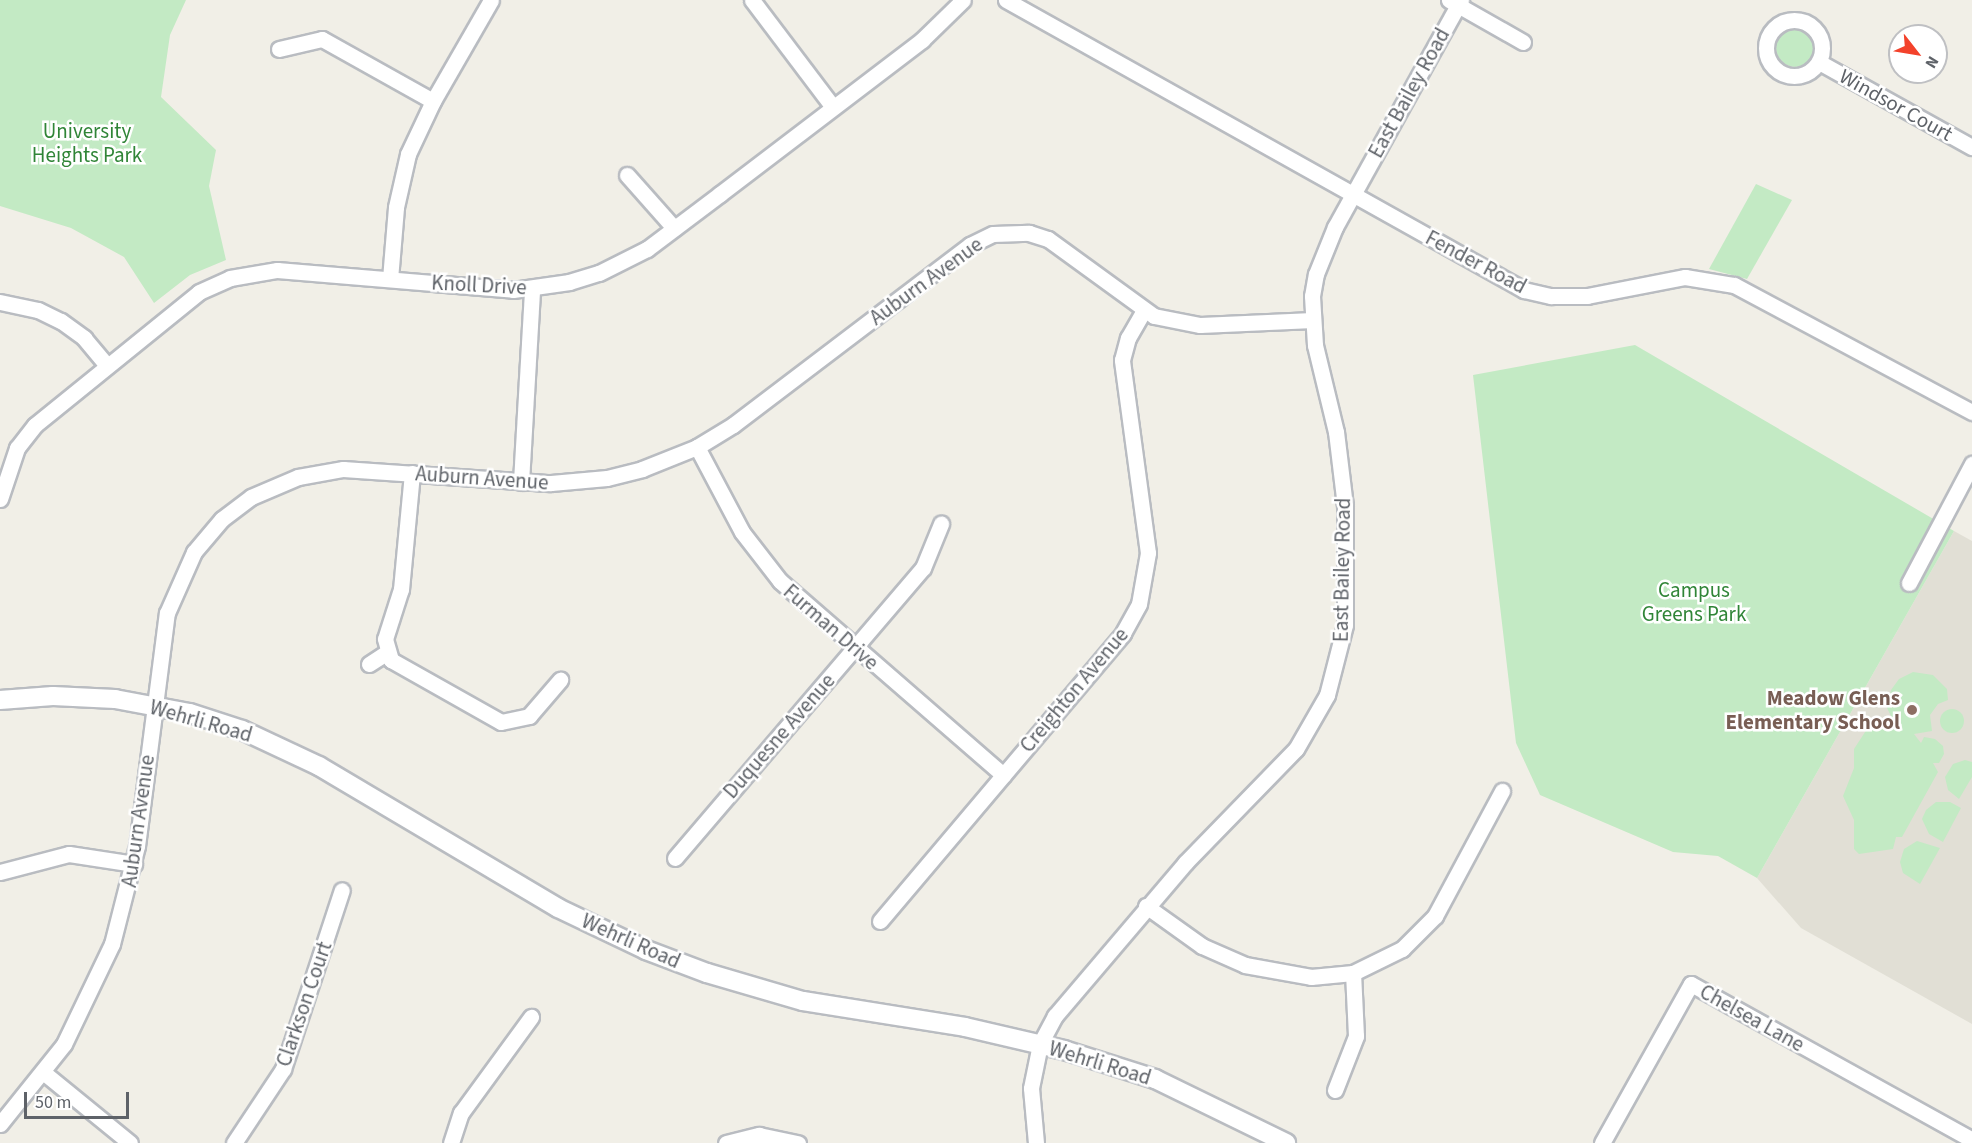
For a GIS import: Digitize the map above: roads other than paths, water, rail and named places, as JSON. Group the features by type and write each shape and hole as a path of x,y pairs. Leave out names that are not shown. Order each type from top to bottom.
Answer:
{"street":[{"path":"390,279 401,177 432,101 491,0"},
{"path":"753,0 833,107"},
{"name":"Knoll Drive","path":"0,499 10,463 26,435 186,300 230,278 277,270 532,289 606,270 674,228 922,40 963,0"},
{"name":"Fender Road","path":"1006,0 1535,293 1587,296 1685,277 1744,289 1972,412"},
{"path":"1456,2 1523,42"},
{"name":"East Bailey Road","path":"1036,1143 1031,1088 1040,1044 1065,1001 1146,906 1296,749 1327,696 1341,651 1346,558 1343,478 1315,345 1313,320 1316,274 1353,194 1456,2"},
{"path":"279,49 322,39 432,101"},
{"name":"Windsor Court","path":"1820,63 1972,147"},
{"path":"627,175 674,228"},
{"name":"Auburn Avenue","path":"0,1124 64,1044 99,976 124,907 134,864 162,635 173,594 194,552 222,519 265,489 298,477 343,469 551,483 607,478 642,469 697,447 733,425 970,244 993,234 1029,233 1048,239 1144,310 1200,325 1313,320"},
{"path":"520,482 532,289"},
{"path":"0,302 31,308 61,321 84,338 107,365"},
{"name":"Creighton Avenue","path":"880,921 1123,633 1142,592 1148,553 1122,360 1128,338 1144,310"},
{"name":"Furman Drive","path":"697,447 759,557 800,600 1003,775"},
{"path":"1909,583 1972,464"},
{"path":"412,473 401,589 385,639 386,653 399,666 501,722 529,716 560,680"},
{"name":"Duquesne Avenue","path":"675,858 923,568 941,524"},
{"path":"369,664 386,653"},
{"name":"Wehrli Road","path":"0,699 79,696 190,713 270,741 344,780 558,908 621,939 707,973 803,1001 1040,1044 1155,1079 1287,1143"},
{"path":"1146,906 1202,946 1245,965 1311,977 1353,973 1402,949 1435,916 1502,791"},
{"path":"0,872 69,854 134,864"},
{"name":"Clarkson Court","path":"234,1143 283,1069 342,890"},
{"path":"1335,1090 1356,1036 1353,973"},
{"name":"Chelsea Lane","path":"1602,1143 1691,984 1972,1140"},
{"path":"451,1143 461,1113 531,1017"},
{"path":"43,1072 130,1143"},
{"path":"726,1143 759,1135 798,1143"}],"place":[{"name":"Meadow Glens Elementary School","path":"1912,710"}],"park label":[{"name":"University Heights Park","path":"87,143"},
{"name":"Campus Greens Park","path":"1694,602"}]}
